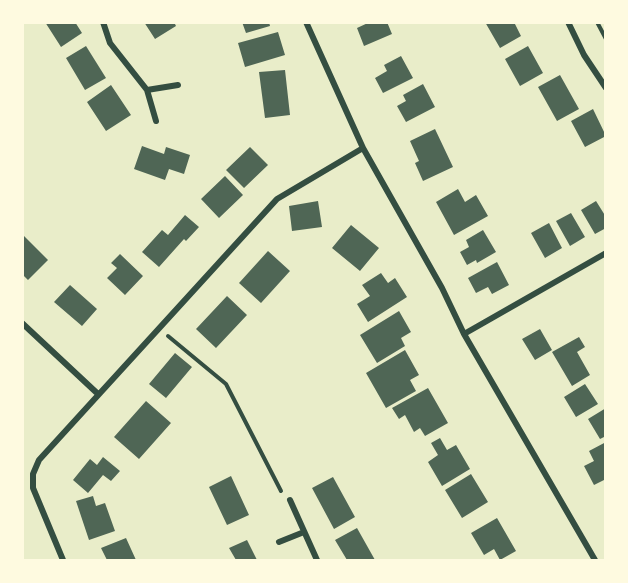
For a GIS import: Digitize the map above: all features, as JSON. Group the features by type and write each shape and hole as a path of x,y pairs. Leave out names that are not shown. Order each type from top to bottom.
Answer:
{"street":[{"path":"104,22 110,43 147,90 156,121"},
{"path":"306,22 363,148 442,288 464,334 595,561"},
{"path":"568,22 584,56 606,88"},
{"path":"147,90 178,85"},
{"path":"63,561 33,488 33,474 39,460 277,199 363,148"},
{"path":"464,334 606,253"},
{"path":"22,323 98,394"},
{"path":"290,500 317,561"},
{"path":"279,542 304,532"}],"path":[{"path":"597,22 606,39"},
{"path":"159,327 226,384 277,487 290,500"}],"building":[{"path":"45,22 75,22 82,33 61,47"},
{"path":"144,22 174,22 176,26 155,39"},
{"path":"242,22 269,22 270,26 246,33"},
{"path":"370,22 387,22 392,34 364,46 357,28"},
{"path":"485,22 514,22 521,36 500,48"},
{"path":"278,32 285,55 245,67 238,43"},
{"path":"86,46 106,78 85,90 66,58"},
{"path":"528,46 543,73 520,86 505,59"},
{"path":"401,56 413,78 383,93 375,78 387,71 384,65"},
{"path":"285,70 290,115 265,118 259,72"},
{"path":"560,75 579,109 557,121 538,87"},
{"path":"423,84 435,107 406,122 397,106 406,101 403,95"},
{"path":"111,85 131,115 106,131 87,102"},
{"path":"593,109 606,136 585,147 571,121"},
{"path":"435,129 453,167 423,181 415,163 419,161 410,141"},
{"path":"142,146 164,154 166,147 190,155 184,174 169,169 165,180 134,169"},
{"path":"250,147 268,165 244,188 226,170"},
{"path":"225,176 243,195 219,218 201,199"},
{"path":"458,189 465,202 476,195 488,216 454,235 436,202"},
{"path":"318,201 322,227 292,231 289,206"},
{"path":"596,201 606,217 606,228 595,234 581,210"},
{"path":"571,213 585,237 570,246 556,221"},
{"path":"185,215 199,227 186,241 184,239 159,267 142,252 162,230 168,235"},
{"path":"549,223 562,248 545,258 531,233"},
{"path":"351,225 379,248 360,271 332,248"},
{"path":"483,230 496,252 477,263 476,260 467,265 460,252 469,247 466,240"},
{"path":"24,236 48,260 28,280 22,274"},
{"path":"268,251 290,271 261,303 239,283"},
{"path":"120,254 143,276 125,295 107,278 117,268 111,263"},
{"path":"497,262 509,285 492,294 488,287 476,293 468,278"},
{"path":"381,273 388,283 395,278 407,297 368,322 357,304 370,296 362,285"},
{"path":"70,285 97,309 82,326 54,302"},
{"path":"227,296 247,315 216,348 196,329"},
{"path":"399,311 411,332 401,338 405,346 377,363 360,335"},
{"path":"540,329 552,350 535,360 522,339"},
{"path":"579,337 585,347 577,352 590,375 572,386 552,352"},
{"path":"405,350 419,375 410,380 416,391 386,408 366,373"},
{"path":"175,353 192,367 166,398 149,384"},
{"path":"585,384 598,404 576,417 564,397"},
{"path":"428,388 448,423 425,436 420,428 414,432 405,415 399,419 392,408"},
{"path":"146,401 171,423 139,459 114,437"},
{"path":"606,408 606,436 600,439 588,419"},
{"path":"440,438 447,450 456,445 470,469 442,486 428,462 438,455 431,443"},
{"path":"606,442 606,479 594,485 584,466 594,461 589,451"},
{"path":"103,457 120,471 111,481 103,475 88,493 73,480 90,459 97,465"},
{"path":"471,474 488,502 462,518 445,490"},
{"path":"231,476 249,515 227,525 209,487"},
{"path":"333,477 355,517 334,529 312,488"},
{"path":"93,496 96,506 105,503 115,531 89,540 76,501"},
{"path":"497,518 516,551 500,560 494,549 484,555 471,533"},
{"path":"357,528 375,560 347,560 335,540"},
{"path":"126,538 136,560 107,560 101,548"},
{"path":"247,540 257,560 236,560 229,548"}]}
